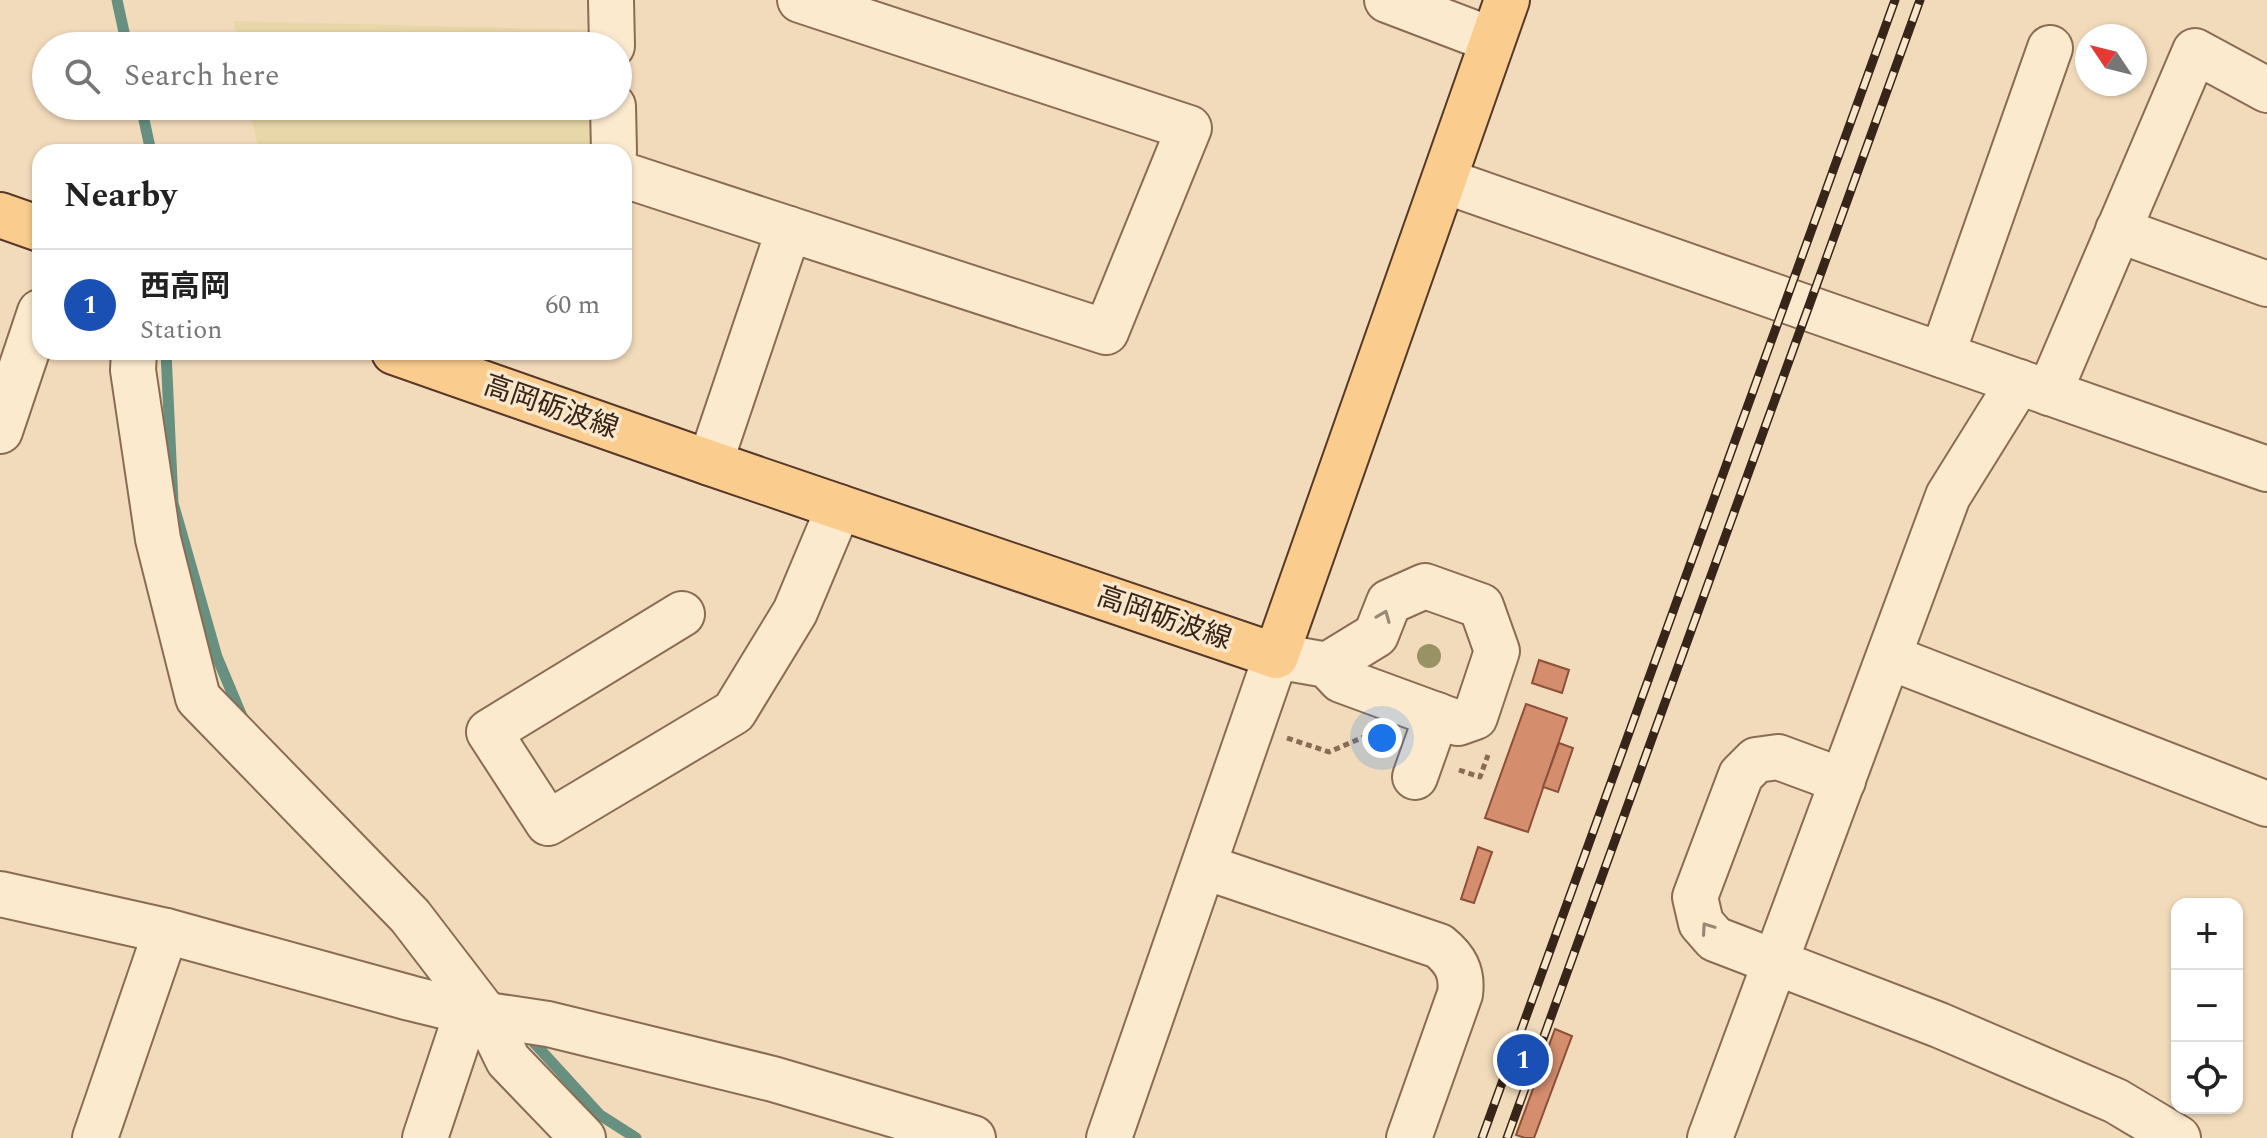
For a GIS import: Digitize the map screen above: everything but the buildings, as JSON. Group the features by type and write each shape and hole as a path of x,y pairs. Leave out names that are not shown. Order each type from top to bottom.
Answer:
{"main road":[{"path":"1276,656 1507,0"},
{"path":"0,215 32,226"},
{"name":"高岡砺波線","path":"417,360 1276,656"}],"street":[{"path":"611,0 612,32"},
{"path":"632,178 1106,332 1189,128 800,0"},
{"path":"1387,0 1492,40"},
{"path":"1942,355 2050,48"},
{"path":"1710,1138 1948,496 2034,388 2118,230 2195,51 2267,90"},
{"path":"613,120 614,144"},
{"path":"1445,181 2267,469"},
{"path":"710,463 789,229"},
{"path":"2118,230 2267,284"},
{"path":"0,431 32,336"},
{"path":"134,360 158,539 198,698 410,916 508,1060 583,1138"},
{"path":"682,614 489,732 548,823 734,712 795,612 839,507"},
{"path":"1109,1138 1276,656 1327,665 1341,680 1458,723 1475,717 1497,651 1481,606 1425,586 1389,602 1376,635 1327,665"},
{"path":"1889,657 2267,804"},
{"path":"1419,767 1437,715"},
{"path":"1843,781 1778,757 1756,760 1741,775 1695,897 1701,923 1715,939 1939,1025 2103,1095 2178,1138"},
{"path":"1205,867 1367,905 1439,946 1452,957 1463,978 1460,994 1409,1138"},
{"path":"0,894 166,931 476,1013 548,1024 758,1076 973,1138"},
{"path":"95,1138 166,931"},
{"path":"425,1138 476,1013"}],"path":[{"path":"1275,734 1329,752 1366,736 1419,767 1480,777"}],"shaded area":[{"path":"233,21 588,32 236,32"},
{"path":"252,120 591,120 592,144 257,144"}],"waterway":[{"path":"117,0 124,32"},
{"path":"144,120 149,144"},
{"path":"166,360 173,503 217,657 243,719"},
{"path":"527,1035 600,1115 636,1138"}],"railway":[{"path":"1482,1138 1895,0"},
{"path":"1507,1138 1920,0"}],"place":[{"name":"西高岡","path":"1523,1060"}]}
